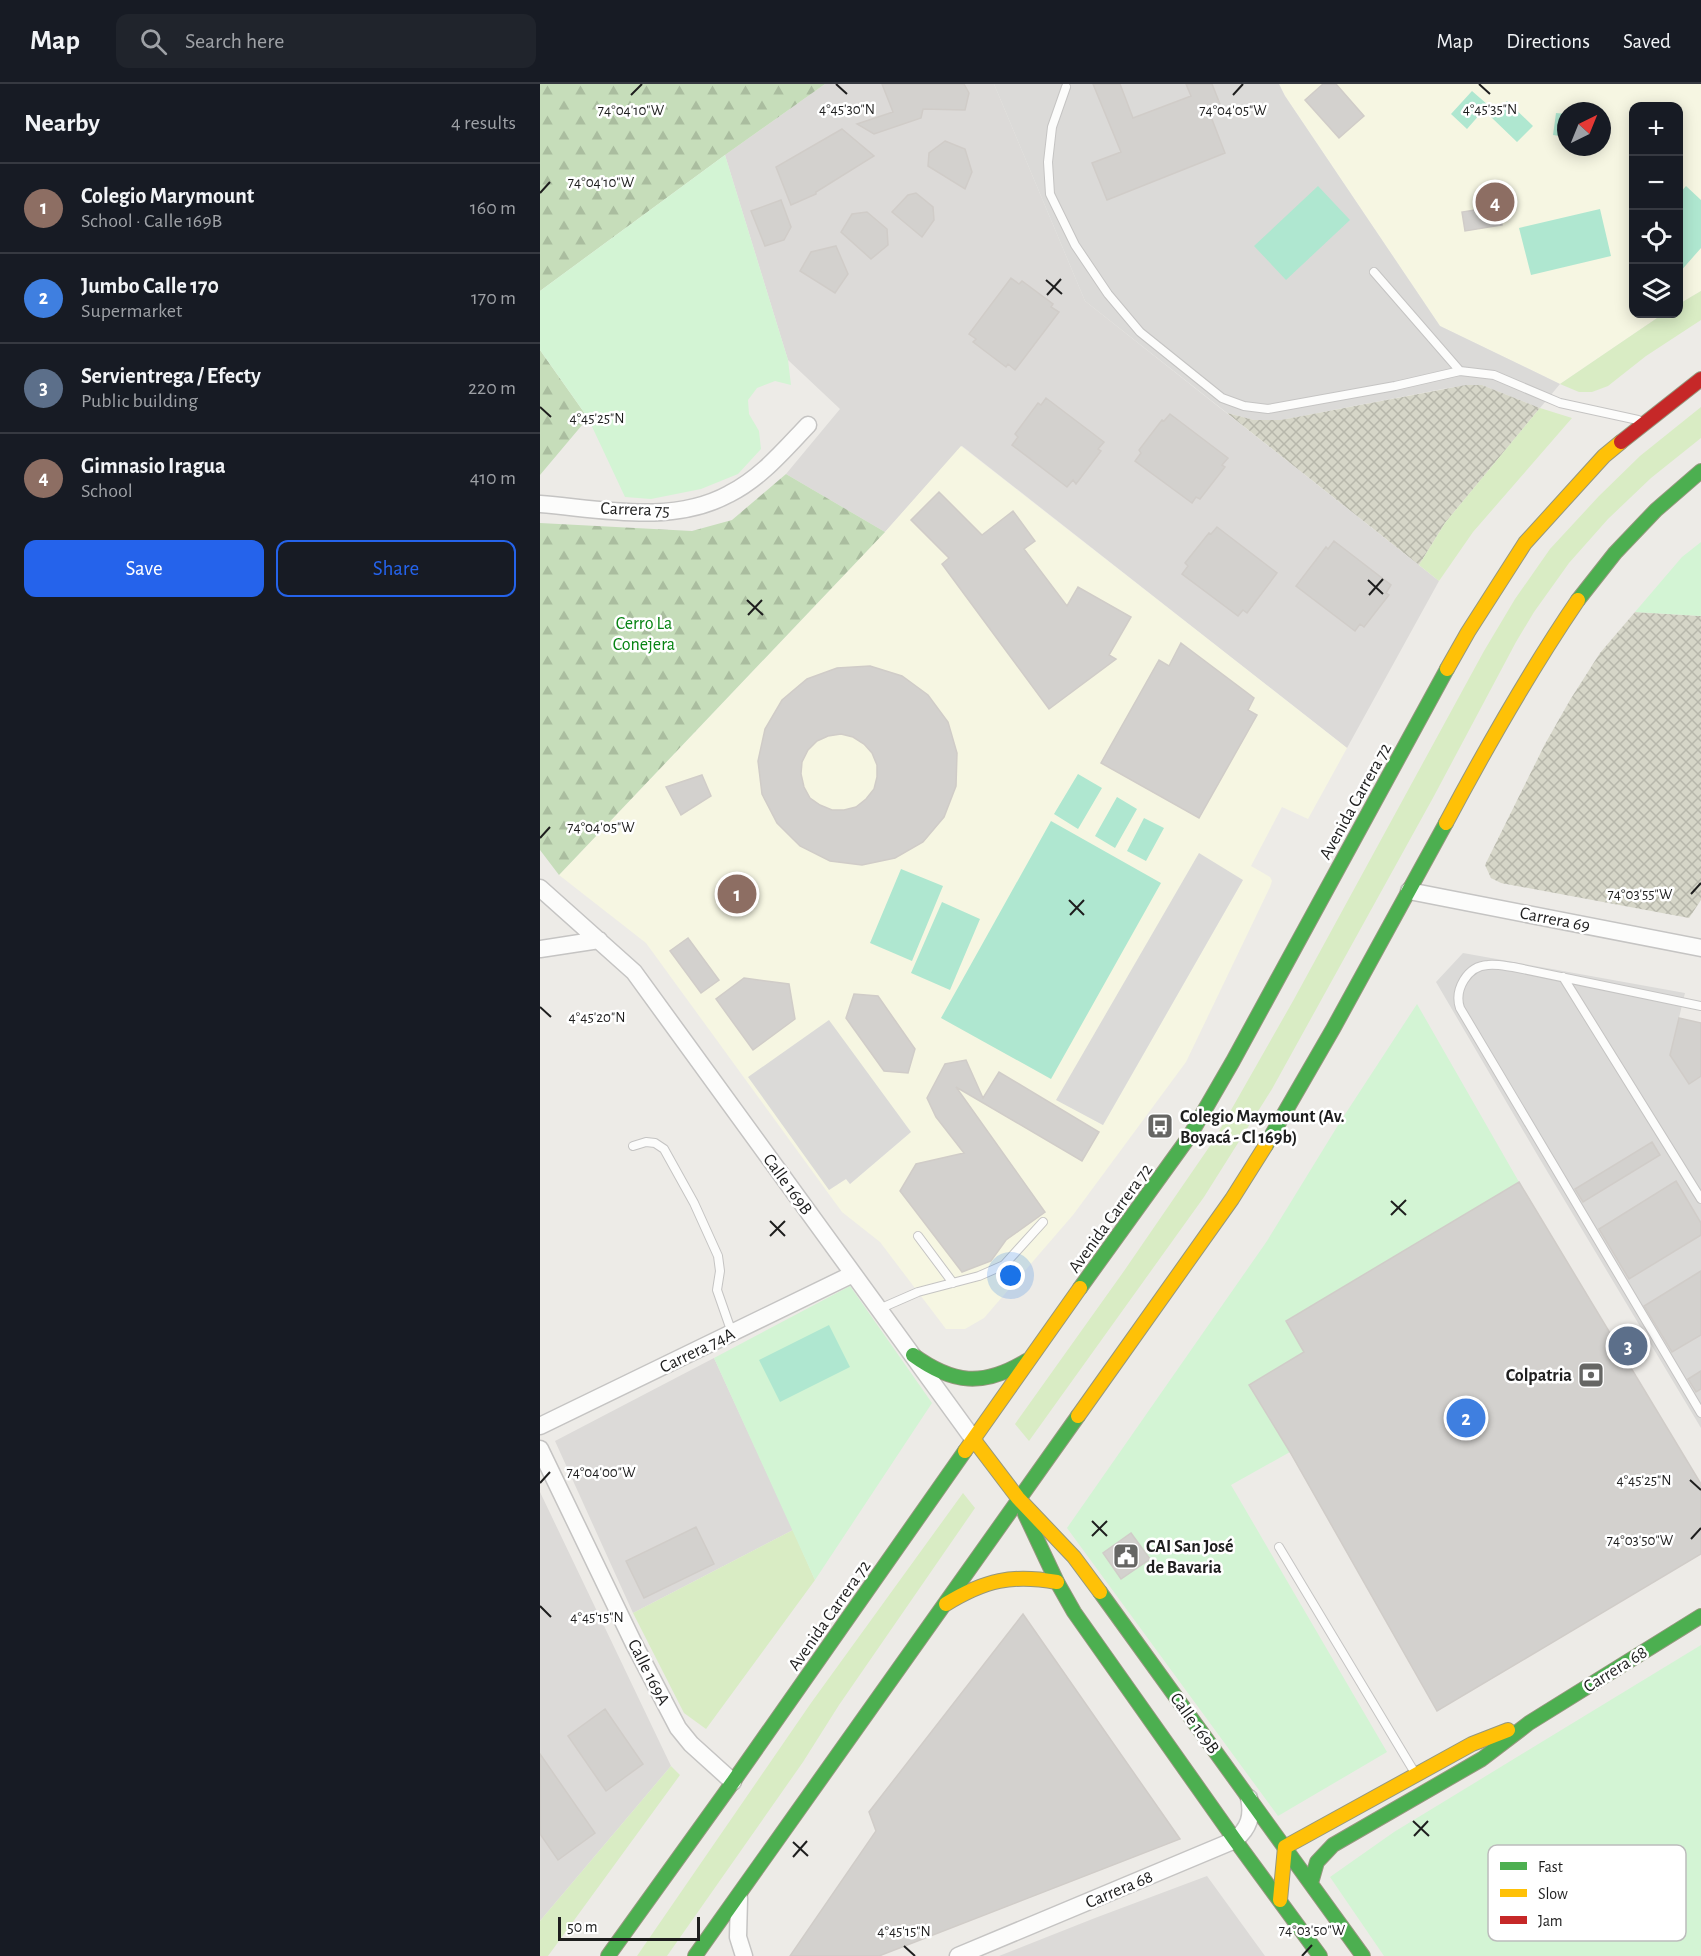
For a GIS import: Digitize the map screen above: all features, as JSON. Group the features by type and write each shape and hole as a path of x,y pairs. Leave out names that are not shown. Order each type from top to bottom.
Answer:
{"main road":[{"name":"Avenida Carrera 72","path":"608,1956 1194,1129 1468,632 1525,543 1604,456 1701,379"},
{"path":"695,1956 1244,1180 1267,1144 1409,891 1508,706 1567,614 1599,570 1636,529 1671,494 1701,471"},
{"path":"913,1355 935,1371 955,1378 975,1380 995,1377 1014,1370 1030,1358"},
{"name":"Calle 169B","path":"974,1440 1018,1498 1074,1557 1363,1956"},
{"name":"Calle 169B","path":"1018,1498 1057,1582 1074,1612 1320,1956"},
{"path":"939,1609 969,1589 1002,1579 1030,1577 1057,1582"},
{"name":"Carrera 68","path":"1311,1883 1320,1855 1333,1845 1482,1759 1529,1723 1701,1616"},
{"name":"Carrera 68","path":"1285,1847 1472,1744 1529,1723"},
{"path":"1280,1900 1285,1847"}],"street":[{"name":"Carrera 75","path":"540,504 656,513 690,509 731,494 754,478 769,466 808,425"},
{"name":"Calle 169B","path":"540,888 638,978 974,1440"},
{"name":"Carrera 69","path":"1409,891 1701,948"},
{"path":"540,949 599,940"},
{"name":"Carrera 74A","path":"540,1426 853,1274"},
{"name":"Calle 169A","path":"540,1449 634,1644 678,1728 691,1744 733,1782"},
{"path":"1235,1840 1248,1826 1251,1817 1249,1798"},
{"name":"Carrera 68","path":"958,1956 1235,1840"},
{"path":"740,1892 738,1937 744,1956"}],"lane":[{"path":"1066,87 1053,127 1048,162 1050,194 1075,245 1108,294 1140,332 1222,398 1244,406 1268,409 1395,386 1460,371 1494,375 1560,403 1645,422"},
{"path":"1374,272 1460,371"},
{"path":"1701,1006 1513,966 1486,964 1468,975 1459,988 1457,1000 1701,1413"},
{"path":"1563,977 1701,1199"},
{"path":"633,1146 646,1142 655,1143 664,1149 694,1203 718,1256 720,1271 717,1290 732,1333"},
{"path":"879,1309 918,1292 953,1283 1004,1265 1044,1222"},
{"path":"918,1236 953,1283"},
{"path":"1279,1547 1416,1775"}],"shaded area":[{"path":"825,84 994,84 1085,301 1439,581 1347,748 962,446 885,532 786,474 840,409 788,360 725,155"},
{"path":"994,84 1279,84 1440,326 1560,384 1540,408 1482,385 1448,388 1281,420 1254,420 1227,413 1085,301"},
{"path":"1279,84 1701,84 1701,291 1683,302 1683,102 1629,102 1629,318 1657,318 1560,384 1440,326"},
{"path":"1466,385 1482,385 1540,408 1445,523 1419,565 1227,413 1254,420 1281,420"},
{"path":"961,446 1347,748 1308,819 1282,807 1251,866 1270,877 1272,881 1186,1062 1073,1215 984,1318 965,1329 946,1329 880,1242 842,1212 646,943 559,875 885,532","holes":["1243,880 1103,1125 1057,1100","911,1132 850,1184 846,1179 829,1190"]},
{"path":"1635,612 1701,616 1701,900 1689,918 1501,883 1491,878 1485,865 1545,744 1570,700 1600,653"},
{"path":"1199,853 1243,880 1103,1125 1056,1100"},
{"path":"1463,953 1685,993 1670,1055 1689,1084 1701,1076 1701,1428 1436,982"},
{"path":"829,1020 911,1132 850,1184 846,1179 829,1190 748,1077"},
{"path":"714,1358 793,1530 633,1613 555,1441"},
{"path":"540,1492 671,1766 540,1921"},
{"path":"1207,1876 1265,1956 999,1956 1095,1918"}],"green space":[{"path":"540,84 825,84 540,291"},
{"path":"1472,91 1488,105 1467,129 1451,114"},
{"path":"1507,101 1533,126 1517,142 1491,117"},
{"path":"1556,113 1557,113 1557,136 1553,135"},
{"path":"725,155 788,360 791,385 775,381 757,388 748,400 749,414 759,431 761,449 738,474 701,489 651,499 625,497 588,418 540,350 540,291"},
{"path":"1318,186 1350,220 1286,280 1254,246"},
{"path":"1686,186 1701,200 1701,248 1683,268 1683,210 1683,189"},
{"path":"1600,209 1611,256 1531,275 1519,228"},
{"path":"1701,291 1701,320 1646,356 1608,386 1592,392 1579,392 1560,384 1657,318 1683,318 1683,302"},
{"path":"540,350 588,418 540,475"},
{"path":"1701,407 1701,438 1651,478 1608,519 1569,563 1534,612 1272,1089 1204,1197 1029,1441 1015,1424 1214,1140 1293,1001 1484,651 1515,599 1550,549 1599,496 1640,456"},
{"path":"1540,408 1572,418 1473,532 1439,581 1419,565 1445,523"},
{"name":"Cerro La Conejera","path":"786,474 885,532 559,875 540,850 540,523 692,531 732,520"},
{"path":"1701,542 1701,616 1635,612 1682,557"},
{"path":"1078,774 1102,788 1078,829 1054,814"},
{"path":"1117,797 1137,809 1115,848 1095,836"},
{"path":"1144,818 1164,828 1146,861 1127,851"},
{"path":"1051,821 1161,883 1051,1079 941,1018"},
{"path":"901,869 943,886 912,961 870,943"},
{"path":"942,902 980,919 950,990 911,973"},
{"path":"1417,1004 1519,1182 1286,1321 1304,1352 1249,1385 1290,1452 1231,1485 1387,1752 1278,1816 1067,1528 1267,1241 1340,1122"},
{"path":"850,1286 932,1403 815,1580 714,1358"},
{"path":"829,1325 850,1367 780,1402 759,1360"},
{"path":"963,1493 975,1508 839,1705 803,1762 667,1956 637,1956 811,1703"},
{"path":"793,1530 815,1580 706,1729 684,1713 633,1613"},
{"path":"1701,1645 1701,1956 1384,1956 1330,1877 1394,1832"},
{"path":"671,1766 680,1775 548,1956 540,1956 540,1921"}],"building":[{"path":"882,84 964,84 969,93 965,110 923,109 921,118 874,134 857,124 893,112"},
{"path":"1093,84 1120,84 1133,118 1191,96 1186,84 1212,84 1220,104 1208,109 1225,153 1107,200 1092,163 1121,152"},
{"path":"1323,84 1336,84 1364,116 1339,138 1305,100"},
{"path":"842,129 874,156 816,194 791,205 776,167"},
{"path":"945,141 965,149 972,172 965,189 928,166 929,153"},
{"path":"916,193 933,207 934,220 922,237 892,212 908,195"},
{"path":"781,200 791,227 784,240 765,246 751,211"},
{"path":"1499,206 1502,225 1465,231 1462,212"},
{"path":"867,212 887,229 888,245 871,259 841,232 852,214"},
{"path":"836,246 848,274 835,293 800,271 811,252"},
{"path":"1011,278 1019,284 1022,281 1053,304 1051,307 1059,312 1015,370 1008,364 1006,367 973,342 976,339 969,334"},
{"path":"1046,398 1104,442 1098,449 1101,451 1076,484 1073,480 1067,487 1012,445 1018,437 1015,434 1038,403 1041,405"},
{"path":"1170,414 1228,458 1222,465 1225,467 1200,499 1196,497 1192,503 1135,461 1141,453 1139,450 1162,420 1164,421"},
{"path":"939,492 982,535 1013,511 1035,541 1024,549 1067,606 1078,587 1131,617 1109,655 1116,659 1049,709 942,564 949,558 911,520"},
{"path":"1217,527 1277,573 1247,613 1243,610 1238,616 1182,574 1188,566 1185,563 1209,533 1211,534"},
{"path":"1334,541 1391,585 1386,593 1389,595 1364,627 1360,624 1355,631 1296,586 1326,547 1328,549"},
{"path":"1181,643 1254,698 1248,710 1257,715 1199,818 1101,763 1159,660 1169,666"},
{"path":"870,666 902,676 928,695 948,722 957,753 956,786 944,817 923,842 895,858 862,865 830,861 800,846 777,823 762,794 758,761 765,729 782,700 807,679 837,668","holes":["841,734 853,737 872,753 877,765 874,789 856,807 832,810 810,798 801,774 802,762 808,750 817,741"]},
{"path":"702,775 711,796 681,815 666,787"},
{"path":"688,938 719,980 701,993 670,951"},
{"path":"744,978 789,984 795,1019 753,1050 716,999"},
{"path":"854,994 878,996 915,1049 908,1073 884,1071 846,1018"},
{"path":"1679,1018 1701,1023 1701,1076 1689,1084 1670,1055"},
{"path":"966,1060 983,1098 999,1072 1099,1132 1082,1161 956,1087 1045,1212 1006,1240 991,1261 962,1272 900,1191 916,1164 964,1153 936,1117 927,1098 945,1064"},
{"path":"1652,1142 1660,1155 1583,1202 1575,1189"},
{"path":"1676,1181 1701,1223 1701,1235 1629,1279 1599,1229"},
{"path":"1519,1182 1701,1484 1701,1554 1437,1711 1290,1452 1249,1385 1304,1352 1286,1321"},
{"path":"1701,1271 1701,1335 1672,1352 1644,1306"},
{"path":"1701,1371 1701,1389 1696,1392 1688,1379"},
{"path":"696,1527 714,1564 644,1598 626,1561"},
{"name":"CAI San José de Bavaria","path":"1131,1533 1150,1559 1121,1579 1103,1553"},
{"path":"1023,1614 1180,1839 879,1956 790,1956 876,1831 869,1812"},
{"path":"605,1709 643,1764 606,1791 568,1736"},
{"path":"540,1754 595,1833 558,1860 540,1834"}],"traffic: fast":[{"path":"1578,600 1615,553 1656,510 1701,471"},
{"path":"1080,1288 1189,1137 1233,1061 1447,669"},
{"path":"1266,1145 1333,1029 1446,823"},
{"path":"913,1355 941,1372 968,1379 996,1375 1026,1361"},
{"path":"695,1956 1078,1416"},
{"path":"608,1956 965,1451"},
{"path":"1025,1514 1074,1612 1320,1956"},
{"path":"1100,1592 1363,1956"},
{"path":"1311,1883 1317,1862 1333,1845 1482,1759 1529,1723 1701,1616"}],"traffic: slow":[{"path":"1447,669 1525,543 1604,456 1621,442"},
{"path":"1446,823 1542,654 1578,600"},
{"path":"1078,1416 1232,1199 1266,1145"},
{"path":"965,1451 1080,1288"},
{"path":"974,1440 1018,1498 1074,1557 1100,1592"},
{"path":"946,1604 973,1589 999,1581 1026,1579 1057,1582"},
{"path":"1280,1900 1285,1847 1472,1744 1508,1730"}],"traffic: jam":[{"path":"1621,442 1701,379"}],"place":[{"name":"Gimnasio Iragua","path":"1495,202"},
{"name":"Colegio Marymount","path":"737,894"},
{"name":"Colegio Maymount (Av. Boyacá - Cl 169b)","path":"1160,1126"},
{"name":"Servientrega / Efecty","path":"1628,1346"},
{"name":"Colpatria","path":"1591,1375"},
{"name":"Jumbo Calle 170","path":"1466,1418"},
{"name":"CAI San José de Bavaria","path":"1126,1556"}]}
